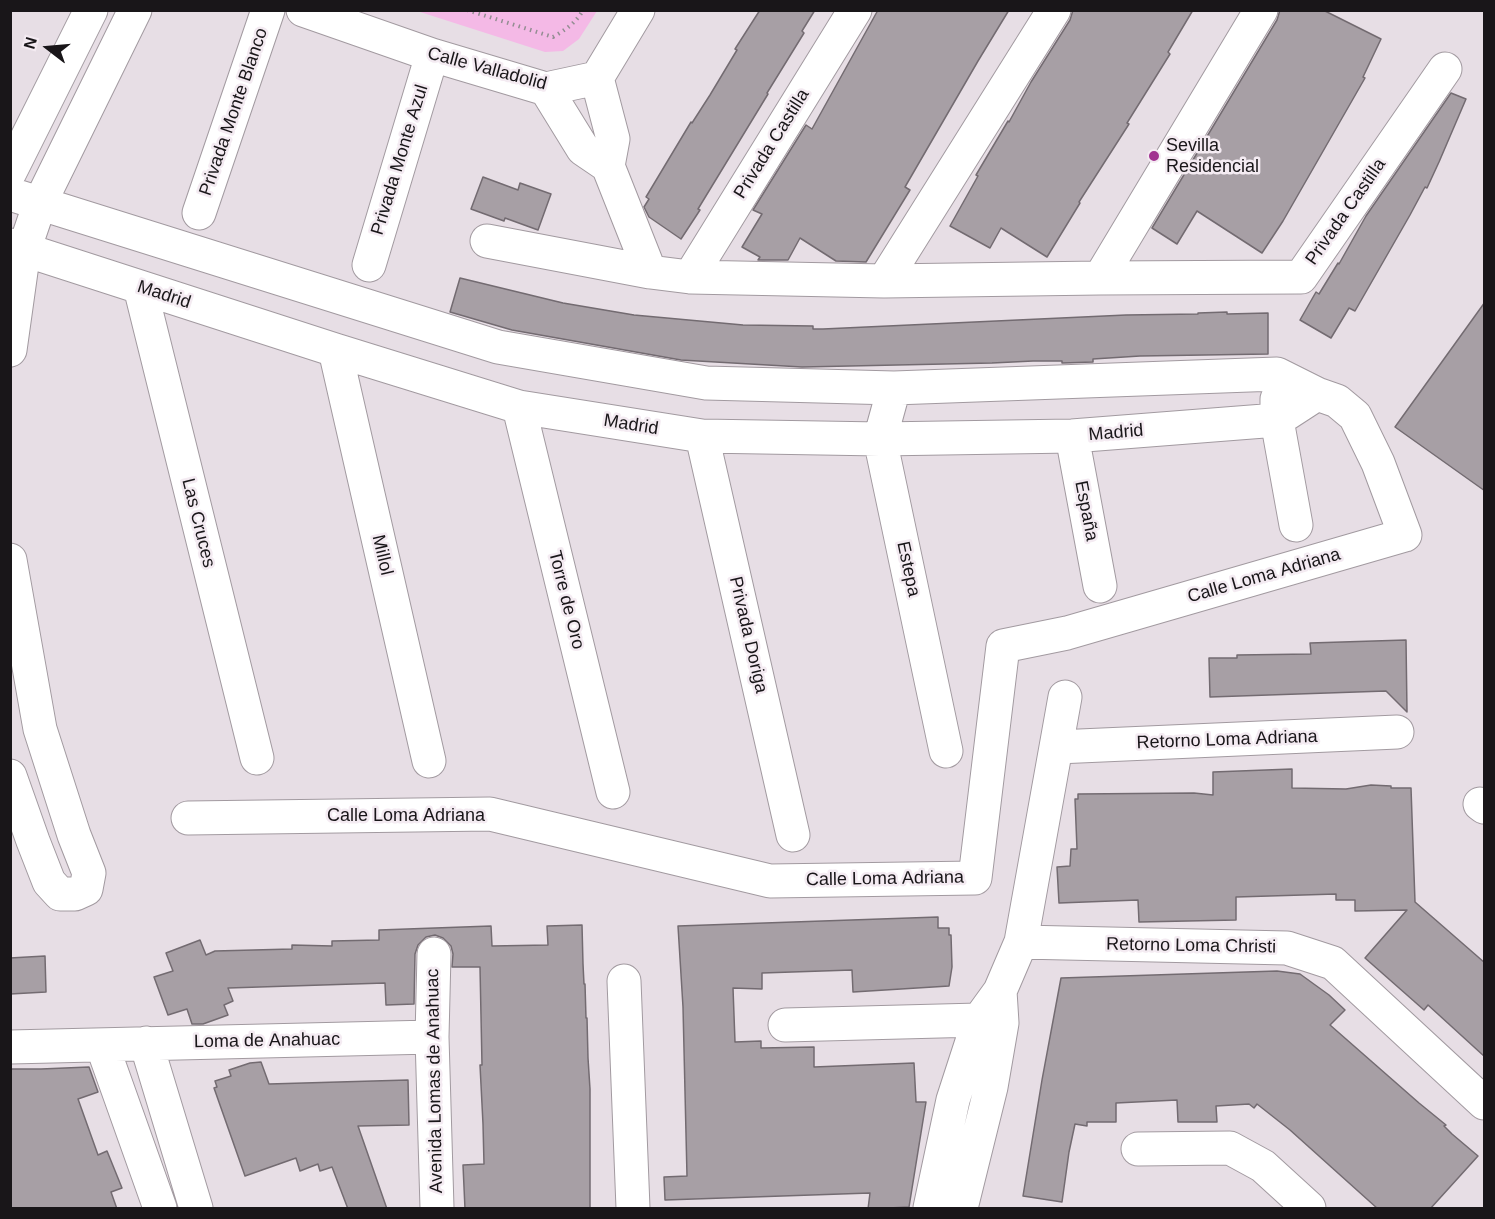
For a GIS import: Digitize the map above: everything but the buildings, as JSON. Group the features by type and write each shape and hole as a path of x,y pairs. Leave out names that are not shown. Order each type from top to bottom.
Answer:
{"street":[{"path":"10,172 91,10"},
{"path":"10,351 17,247 25,198 135,10"},
{"name":"Privada Monte Blanco","path":"200,213 268,10"},
{"name":"Calle Valladolid","path":"303,10 432,55 546,89 597,78"},
{"path":"638,10 597,78 613,139 608,166 650,272"},
{"name":"Privada Castilla","path":"690,277 855,10"},
{"path":"884,281 1054,10"},
{"path":"1100,278 1261,10"},
{"name":"Privada Monte Azul","path":"369,265 432,55"},
{"name":"Privada Castilla","path":"487,241 650,272 690,277 884,281 1301,277 1445,69"},
{"path":"546,89 583,149 608,166"},
{"path":"25,198 498,347 706,383 894,388 1277,374 1317,394"},
{"name":"Madrid","path":"17,247 519,408 702,436 880,439 1072,436 1277,420"},
{"name":"Las Cruces","path":"140,288 256,758"},
{"path":"485,397 498,347"},
{"name":"Millol","path":"335,350 429,760"},
{"path":"1277,374 1277,420 1296,525"},
{"name":"Estepa","path":"894,388 880,439 946,751"},
{"path":"1277,420 1317,394"},
{"name":"Calle Loma Adriana","path":"188,818 490,814 770,881 975,878 1004,646 1067,633 1405,535 1377,463 1354,416 1337,401 1317,394"},
{"name":"Torre de Oro","path":"519,408 613,792"},
{"name":"Privada Doriga","path":"702,436 793,835"},
{"name":"España","path":"1072,436 1100,586"},
{"path":"10,560 39,729 89,873 86,889 75,894 60,894 49,882 10,776"},
{"path":"930,1209 953,1100 991,1022 1000,990 1021,942 1065,697"},
{"name":"Retorno Loma Adriana","path":"1056,747 1397,732"},
{"name":"Retorno Loma Christi","path":"1021,942 1287,948 1333,963 1485,1103"},
{"name":"Avenida Lomas de Anahuac","path":"434,954 432,1037 436,1209"},
{"path":"624,981 633,1209"},
{"path":"785,1025 991,1022"},
{"path":"961,1209 991,1087 991,1022"},
{"name":"Loma de Anahuac","path":"10,1047 432,1037"},
{"path":"147,1043 196,1209"},
{"path":"102,1045 160,1209"},
{"path":"1138,1149 1230,1148 1263,1166 1309,1209"}],"path":[{"path":"467,10 553,37 565,30 583,10"}],"shaded area":[{"path":"417,11 597,11 579,39 563,51 545,52"}],"place":[{"name":"Sevilla Residencial","path":"1154,156"}]}
